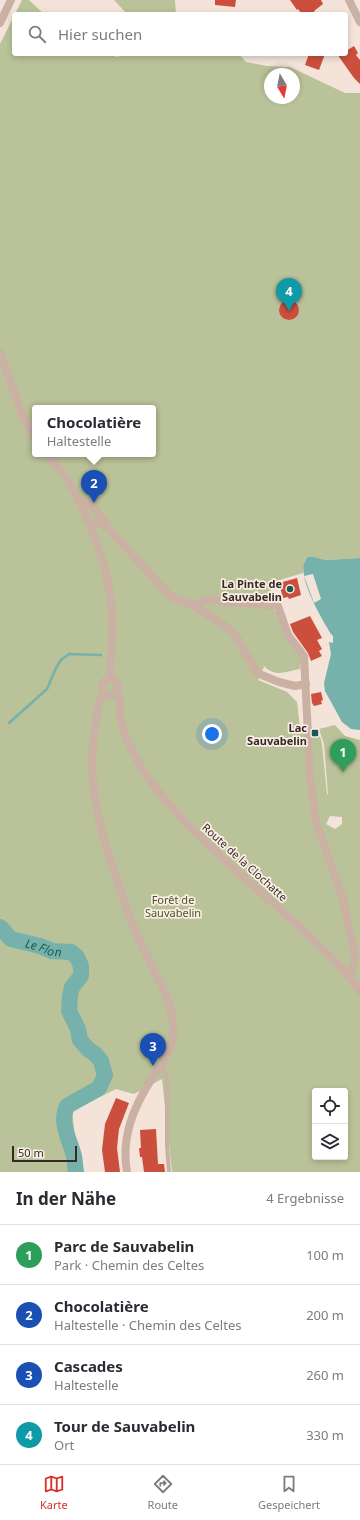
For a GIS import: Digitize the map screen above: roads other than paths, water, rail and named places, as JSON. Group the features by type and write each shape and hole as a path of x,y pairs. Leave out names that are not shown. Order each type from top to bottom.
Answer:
{"street":[{"path":"0,23 11,0"},
{"path":"349,0 360,22"},
{"path":"0,353 24,419 32,431"},
{"path":"49,457 65,477 78,500 108,575 113,625 110,679"},
{"path":"78,500 84,500 91,505 115,535 170,596 193,605 228,628 238,639 257,673 279,682 295,686 306,684"},
{"path":"87,521 102,523 115,535"},
{"path":"193,605 208,600 278,606 288,635 304,656 310,774 316,822 343,899 355,956 350,977"},
{"path":"104,693 112,695 116,693 118,689 117,684 110,679"},
{"path":"110,679 102,684 104,693 101,697 93,740 92,778 94,801 102,835 131,921 167,997 171,1009 173,1033 171,1044 160,1066 139,1099 132,1114 128,1128 126,1146 127,1172"},
{"name":"Route de la Clochatte","path":"116,693 119,697 121,724 128,742 142,768 158,790 199,836 285,914 350,977 360,991"}],"lane":[{"path":"160,1066 165,1071 167,1079 167,1145 169,1172"}],"water":[{"path":"308,557 326,560 360,558 360,730 351,729 342,722 325,691 324,683 331,654 329,642 333,643 333,636 310,596 306,584 304,564"}],"waterway":[{"path":"9,723 47,689 61,660 69,654 101,655"},
{"name":"Le Flon","path":"0,927 11,939 40,946 52,951 71,952 77,957 81,966 81,976 72,987 69,1011 78,1029 80,1040 101,1061 105,1075 99,1088 67,1106 65,1112 64,1119 66,1131 74,1156 76,1172"}],"place":[{"name":"Tour de Sauvabelin","path":"289,311"},
{"name":"Chocolatière","path":"94,503"},
{"name":"La Pinte de Sauvabelin","path":"290,589"},
{"name":"Lac Sauvabelin","path":"315,733"},
{"name":"Parc de Sauvabelin","path":"343,772"},
{"name":"Cascades","path":"153,1066"}],"park label":[{"name":"Forêt de Sauvabelin","path":"173,905"}]}
